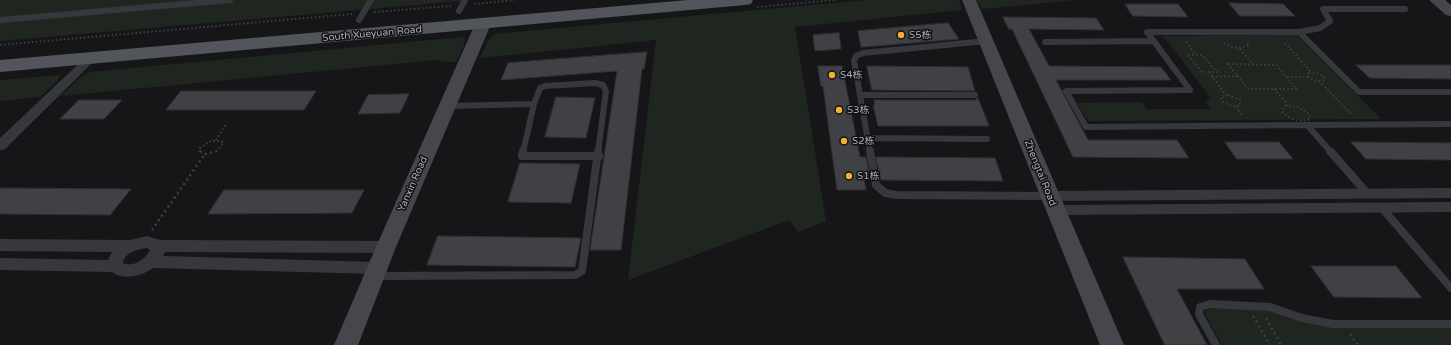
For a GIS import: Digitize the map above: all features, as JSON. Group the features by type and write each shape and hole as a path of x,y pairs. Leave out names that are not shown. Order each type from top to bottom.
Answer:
{"main road":[{"name":"South Xueyuan Road","path":"0,53 462,5 593,0"},
{"name":"South Xueyuan Road","path":"0,66 745,0"}],"street":[{"name":"Zhengtai Road","path":"969,0 1112,345"},
{"path":"1436,0 1451,12"},
{"name":"Yanxin Road","path":"346,345 386,247 483,24"},
{"path":"0,146 91,58"},
{"path":"1052,203 1451,193"},
{"path":"1052,203 1451,207"},
{"path":"0,245 386,247"},
{"path":"0,264 115,266 118,269 128,271 150,262 157,254 144,245"},
{"path":"115,266 116,258 144,245"},
{"path":"150,262 376,272"}],"lane":[{"path":"0,20 230,0"},
{"path":"361,16 371,0"},
{"path":"1405,9 1323,9 1330,21 1325,26 1317,30 1299,32 1147,32 1190,90 1066,91 1086,127 1451,124"},
{"path":"1299,32 1359,92 1451,92"},
{"path":"986,41 863,53 856,56 854,61 876,185 885,193 897,195 1052,203"},
{"path":"1045,42 1154,41"},
{"path":"376,272 575,275 582,271 598,156 606,91 603,85 594,83 545,86 540,88 534,104 522,156 598,156"},
{"path":"860,95 975,95"},
{"path":"447,106 534,104"},
{"path":"1307,125 1367,194"},
{"path":"868,138 987,139"},
{"path":"1381,207 1451,288"},
{"path":"1216,345 1199,314 1200,307 1210,304 1270,307 1302,318 1333,324 1451,324"}],"path":[{"path":"0,45 361,16 515,0"},
{"path":"1274,32 1311,72 1324,77 1324,81 1319,81"},
{"path":"1240,49 1254,65"},
{"path":"1202,54 1217,72 1209,72 1202,72 1188,55 1202,54"},
{"path":"1228,64 1254,65 1276,65 1297,89 1248,89 1228,64"},
{"path":"1209,72 1226,95 1238,99 1241,104 1236,107 1225,104 1220,99 1222,96 1226,95"},
{"path":"1308,77 1307,74 1311,72"},
{"path":"1212,77 1238,76"},
{"path":"1286,77 1308,77 1319,81 1361,124"},
{"path":"1274,89 1289,106"},
{"path":"216,140 226,124"},
{"path":"216,140 222,142 222,147 217,151 205,154 198,151 201,146 207,142 216,140"},
{"path":"144,245 205,154"},
{"path":"1247,306 1270,345"},
{"path":"1259,306 1281,345"}],"shaded area":[{"path":"0,0 473,0 0,41"},
{"path":"866,0 959,0 962,10 795,27 826,221 798,232 789,220 628,280 656,40 480,58 488,41 494,34"},
{"path":"977,0 1076,0 982,9"},
{"path":"1297,35 1381,119 1088,121 1077,103 1142,102 1146,109 1211,109 1205,100 1212,99 1163,36"},
{"path":"463,37 465,40 464,45 456,62 437,60 60,96 81,77 90,72"},
{"path":"59,75 58,80 40,97 0,101 0,80"},
{"path":"1213,307 1271,311 1302,321 1451,327 1451,345 1222,345 1206,316 1205,311"}],"building":[{"path":"1229,3 1283,4 1295,16 1240,16"},
{"path":"1125,4 1178,4 1188,17 1133,16"},
{"path":"1003,17 1096,18 1104,30 1029,29 1049,66 1161,67 1171,80 1056,80 1088,140 1177,140 1189,158 1073,157 1012,29 1009,29"},
{"name":"S5栋","path":"948,23 959,39 861,47 858,31"},
{"path":"839,33 841,49 815,51 813,35"},
{"path":"647,52 644,69 642,69 621,250 590,250 617,71 501,80 508,63"},
{"path":"1356,65 1451,65 1451,79 1370,78"},
{"path":"818,66 842,66 860,157 866,157 870,180 864,180 866,190 837,190 823,86 821,86"},
{"path":"867,66 968,67 975,91 872,90"},
{"path":"181,91 316,91 304,110 166,110"},
{"path":"409,94 400,113 358,114 368,95"},
{"path":"556,97 595,98 586,138 545,137"},
{"path":"978,98 989,126 878,126 873,105 875,105 874,100 975,100"},
{"path":"79,100 122,100 104,119 60,119"},
{"path":"1225,142 1279,142 1293,159 1237,159"},
{"path":"1351,142 1451,143 1451,160 1366,159"},
{"path":"876,157 995,158 1003,181 881,180"},
{"path":"520,163 580,164 571,203 508,202"},
{"path":"0,188 131,189 110,215 0,214"},
{"path":"224,190 364,190 352,213 208,214"},
{"path":"438,236 581,238 575,267 427,265"},
{"path":"1123,257 1245,259 1264,289 1177,289 1207,345 1165,345"},
{"path":"1311,266 1396,266 1422,298 1334,297"}],"place":[{"name":"S5栋","path":"901,35"},
{"name":"S4栋","path":"832,75"},
{"name":"S3栋","path":"839,110"},
{"name":"S2栋","path":"844,141"},
{"name":"S1栋","path":"849,176"}]}
